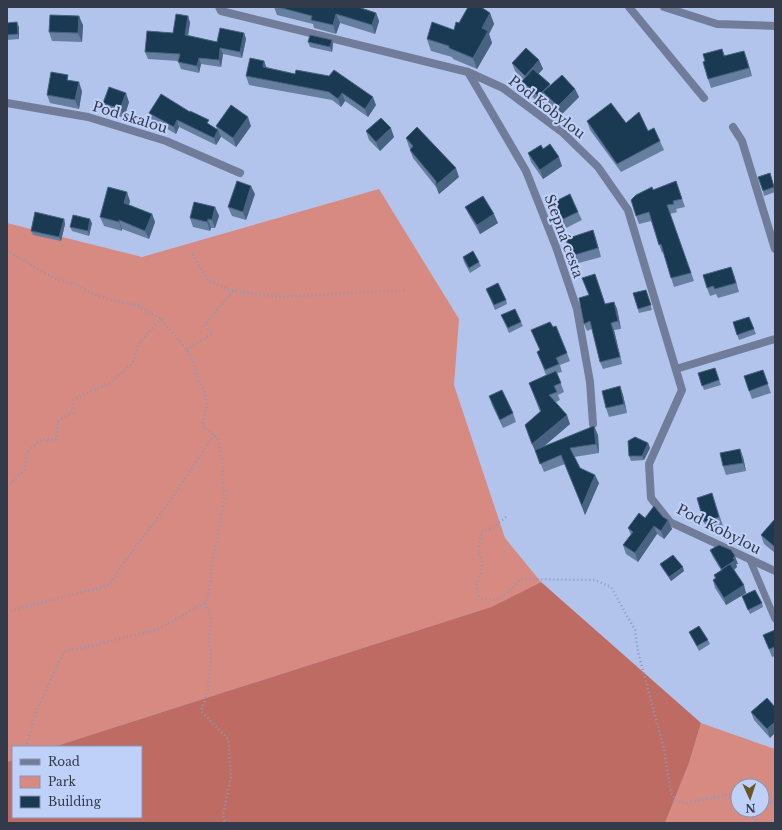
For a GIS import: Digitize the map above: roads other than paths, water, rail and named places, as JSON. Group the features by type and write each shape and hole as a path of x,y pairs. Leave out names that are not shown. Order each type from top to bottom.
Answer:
{"street":[{"name":"Pod Kobylou","path":"219,7 221,11 468,72 503,88 562,132 598,167 628,210 682,390 650,464 651,498 670,522 775,571"},
{"path":"629,7 704,98"},
{"path":"664,7 717,24 775,26"},
{"name":"Stepná cesta","path":"468,72 526,171 556,248 577,310 590,382 593,424"},
{"name":"Pod skalou","path":"7,103 88,116 166,141 240,173"},
{"path":"733,127 742,141 775,249"},
{"path":"676,369 775,339"}],"lane":[{"path":"750,560 775,619"}]}
